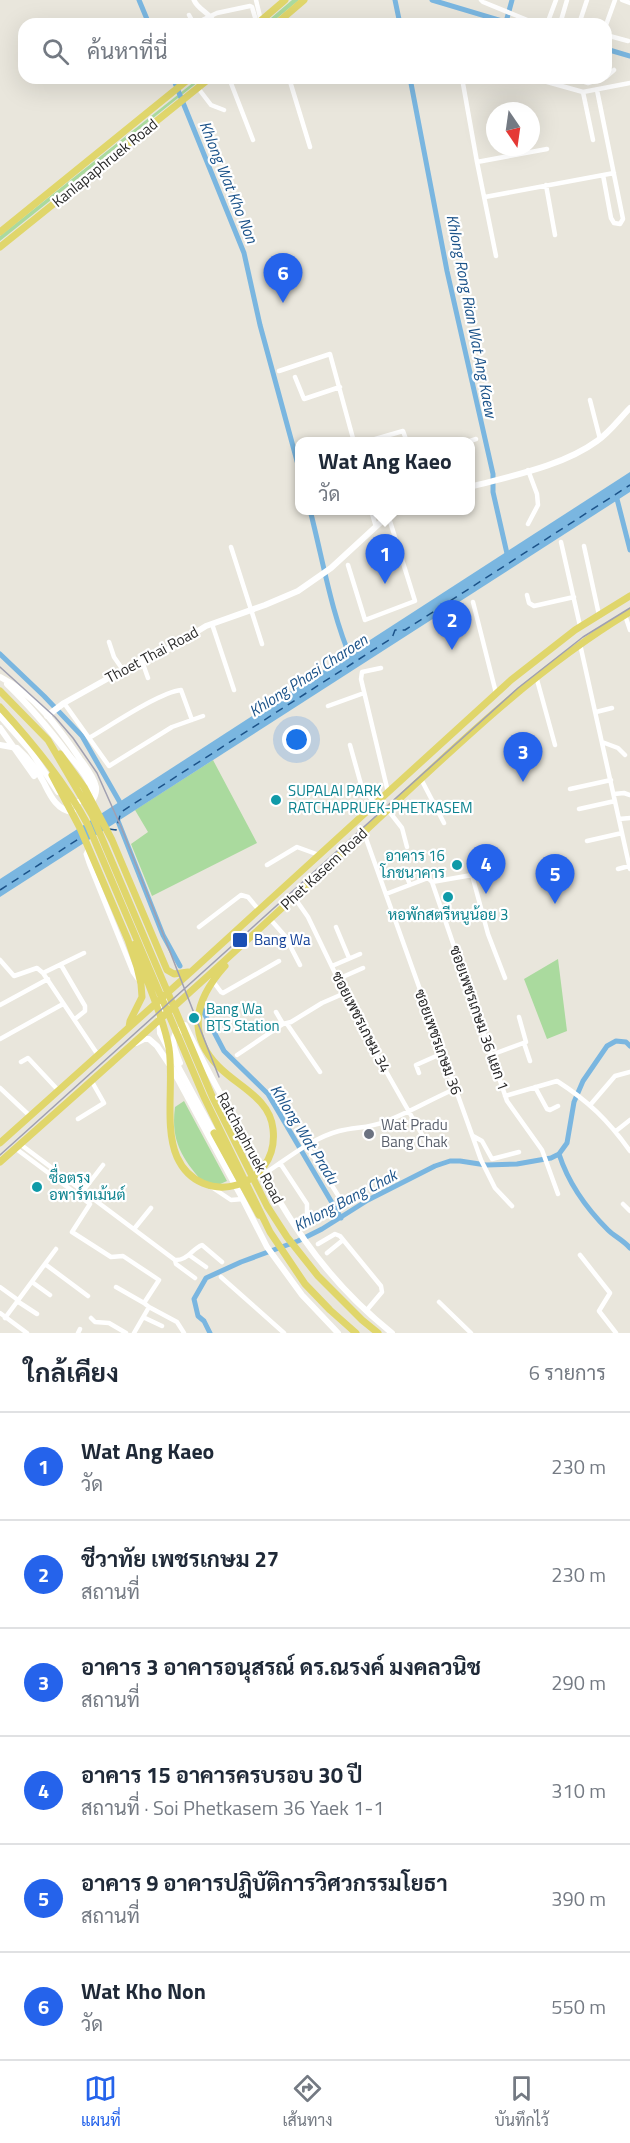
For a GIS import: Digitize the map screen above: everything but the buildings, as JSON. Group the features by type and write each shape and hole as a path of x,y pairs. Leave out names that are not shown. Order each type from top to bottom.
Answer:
{"main road":[{"path":"264,18 285,0"},
{"path":"283,18 304,0"},
{"name":"Kanlapaphruek Road","path":"0,232 182,84"},
{"name":"Kanlapaphruek Road","path":"0,248 203,84"},
{"path":"475,486 567,458 600,439 630,408"},
{"name":"Thoet Thai Road","path":"47,716 123,670 159,655 191,634 298,591 331,568 387,515"},
{"name":"Phet Kasem Road","path":"2,1141 496,693 542,654 630,596"},
{"path":"622,601 627,606 628,613"},
{"name":"Phet Kasem Road","path":"0,1162 536,676 628,613"},
{"path":"0,677 37,714 78,766 90,787 86,797 75,803 63,801 30,750 0,716"},
{"path":"0,677 11,682 47,716 89,772 96,788 93,802 85,809 67,811 56,804 44,783 17,748 0,745"},
{"name":"Ratchaphruek Road","path":"0,692 48,741 92,815 208,1096 267,1206 287,1237 318,1276 378,1333"},
{"name":"Ratchaphruek Road","path":"0,707 24,733 73,797 88,825 131,927 270,1233 305,1284 356,1333"},
{"path":"0,728 12,747"},
{"path":"48,741 68,763 98,812 170,972 183,974 193,970"},
{"path":"48,766 80,828 128,940 139,975 141,1000 130,1020 129,1027"},
{"path":"388,792 398,801"},
{"path":"131,927 140,964 168,1046 172,1087 172,1142 182,1166 195,1179 215,1187 235,1186 249,1180 263,1167 272,1149 273,1126 267,1111 211,1058 200,1035 198,1012 212,980 256,932"},
{"path":"171,989 162,1005 158,1021 160,1033 270,1233"},
{"path":"129,1027 150,1010 162,1005 175,1005"},
{"name":"Ratchaphruek Road","path":"175,1005 297,1232 329,1273 366,1311 392,1333"},
{"path":"187,1084 173,1040 175,1032 179,1030 187,1032 191,1038"},
{"name":"Ratchaphruek Road","path":"130,1046 144,1039 154,1041 267,1247 302,1295 338,1333"},
{"path":"214,1133 241,1197"},
{"path":"2,1141 18,1146"}],"street":[{"path":"194,0 197,7 210,16"},
{"path":"256,0 258,18"},
{"path":"482,0 523,18"},
{"path":"549,18 556,0"},
{"path":"562,18 567,0"},
{"path":"581,18 587,0"},
{"path":"609,18 615,0"},
{"path":"622,0 630,3"},
{"path":"206,18 250,6 256,18"},
{"path":"612,36 628,41"},
{"path":"557,84 583,92 630,83"},
{"path":"231,84 253,140"},
{"path":"291,84 310,147"},
{"path":"463,84 496,256"},
{"path":"198,88 211,105 224,110"},
{"path":"597,90 623,219 620,224 614,223 611,218 603,175"},
{"path":"583,92 593,141"},
{"path":"477,162 547,149"},
{"path":"485,197 614,173"},
{"path":"546,185 555,235"},
{"path":"279,371 330,354 353,437"},
{"path":"295,377 304,399 340,387"},
{"path":"590,400 600,439"},
{"path":"380,437 403,431 406,437"},
{"path":"528,470 538,505 528,524"},
{"path":"372,515 376,527"},
{"path":"348,565 365,620 415,601 387,515"},
{"path":"561,542 580,627"},
{"path":"584,546 599,615"},
{"path":"231,547 262,644"},
{"path":"527,595 529,603 534,606 574,597"},
{"path":"473,602 496,693"},
{"path":"628,613 630,630"},
{"path":"212,624 234,690"},
{"path":"109,642 123,670"},
{"path":"580,644 630,867 618,869"},
{"path":"142,661 148,678"},
{"path":"381,668 362,672 361,675 388,792"},
{"path":"536,676 555,745"},
{"path":"90,738 160,697 177,690 183,694 192,720"},
{"path":"328,706 364,693"},
{"path":"62,705 109,765 172,727 203,716"},
{"path":"596,712 612,708"},
{"path":"602,742 618,748 625,755"},
{"path":"350,745 362,788 376,804"},
{"path":"421,779 444,823"},
{"path":"570,789 610,780"},
{"path":"614,794 630,795"},
{"path":"579,809 615,801"},
{"path":"388,810 402,828 407,847"},
{"path":"619,819 630,818"},
{"name":"ซอยเพชรเกษม 36","path":"364,832 481,1160 495,1188 512,1206"},
{"path":"587,842 622,833"},
{"path":"139,975 141,979 148,982 155,980 159,972 104,846 98,844 91,846 86,854 134,972 141,983"},
{"path":"267,865 297,847 319,855"},
{"path":"406,874 410,885"},
{"path":"386,894 428,878 432,882 472,875 488,934 505,978"},
{"name":"ซอยเพชรเกษม 36 แยก 1","path":"432,882 505,1096 544,1155 558,1194"},
{"path":"199,927 241,895 248,897 258,909"},
{"name":"ซอยเพชรเกษม 34","path":"294,897 308,917 362,1029 429,1148"},
{"path":"270,919 285,936 300,965"},
{"path":"336,927 349,958"},
{"path":"43,973 84,953"},
{"path":"332,966 360,954"},
{"path":"212,980 223,993 279,961"},
{"path":"1,963 14,976 37,968 43,973 98,1055"},
{"path":"61,964 85,1006 85,1011 75,1019"},
{"path":"155,965 170,972"},
{"path":"338,979 363,968"},
{"path":"0,1005 48,979"},
{"path":"237,1055 285,1024 345,993"},
{"path":"0,1039 63,1004"},
{"path":"276,1012 320,1071"},
{"path":"519,1017 530,1061"},
{"path":"491,1055 524,1043"},
{"path":"419,1073 416,1065 443,1053"},
{"path":"21,1062 29,1059 58,1090"},
{"path":"591,1104 615,1076 630,1072"},
{"path":"78,1119 105,1104 91,1080"},
{"path":"505,1096 557,1081 591,1104 616,1131 630,1151"},
{"path":"535,1087 547,1109 558,1106"},
{"path":"0,1088 30,1116"},
{"path":"264,1174 329,1134 341,1130 370,1127 455,1089"},
{"path":"169,1105 173,1136 182,1162 201,1180 231,1200 241,1197"},
{"path":"616,1131 630,1120"},
{"path":"473,1136 482,1141 492,1159 519,1152"},
{"path":"18,1146 134,1229 195,1278"},
{"path":"18,1146 90,1204 72,1232 111,1257 123,1256 159,1280 144,1303"},
{"path":"305,1147 341,1200"},
{"path":"280,1163 307,1204 307,1218"},
{"path":"82,1191 103,1165"},
{"path":"623,1204 630,1211"},
{"path":"134,1229 151,1208"},
{"path":"318,1245 335,1234 340,1236 382,1289 366,1311"},
{"path":"327,1253 343,1240"},
{"path":"175,1260 181,1260 202,1245 222,1262"},
{"path":"27,1333 1,1315 18,1301 56,1249"},
{"path":"189,1255 206,1267"},
{"path":"580,1255 610,1293 598,1311 616,1333"},
{"path":"45,1264 87,1296"},
{"path":"221,1277 284,1333"},
{"path":"32,1282 50,1295"},
{"path":"0,1287 37,1314"},
{"path":"116,1287 180,1323 184,1333"},
{"path":"439,1302 471,1333"},
{"path":"134,1333 145,1318 149,1307"},
{"path":"154,1322 159,1312"},
{"path":"90,1318 95,1322 106,1322 126,1333"},
{"path":"145,1318 162,1326"}],"green space":[{"path":"292,0 299,0 277,18 271,18"},
{"path":"191,84 196,84 0,241 0,236"},
{"path":"213,760 257,843 152,896 131,844 148,832 135,810"},
{"path":"558,959 567,1031 547,1039 524,979"},
{"path":"184,1101 227,1181 209,1189 186,1161 177,1143 175,1107"}],"water":[{"path":"630,472 630,492 0,897 0,879"}],"waterway":[{"name":"Khlong Wat Kho Non","path":"139,0 146,18"},
{"name":"Khlong Rong Rian Wat Ang Kaew","path":"395,0 399,18"},
{"path":"432,0 492,18"},
{"path":"507,18 512,0"},
{"path":"612,51 630,56"},
{"name":"Khlong Wat Kho Non","path":"175,84 244,253 260,325 295,454"},
{"name":"Khlong Rong Rian Wat Ang Kaew","path":"411,84 447,271 493,474 493,492 508,558"},
{"path":"616,495 630,550"},
{"name":"Khlong Wat Kho Non","path":"311,515 333,605 352,661"},
{"path":"0,654 82,736 122,806"},
{"name":"Khlong Wat Pradu","path":"116,816 163,935 180,966"},
{"name":"Khlong Wat Pradu","path":"202,1009 224,1051 268,1094 341,1218"},
{"name":"Khlong Bang Chak","path":"210,1333 204,1321 198,1316 194,1299 206,1278 298,1241 368,1200 435,1166 450,1161 486,1165 517,1164 551,1158 559,1154 567,1143 574,1102 583,1081 607,1046 616,1041 626,1042 630,1046"},
{"path":"559,1154 573,1185 586,1204 608,1230 630,1248"}],"ferry route":[{"path":"109,829 116,830 121,812 392,638 395,630 405,630 630,485"},
{"path":"0,890 80,838"}],"railway":[{"path":"0,1155 518,688 583,637 630,608"},
{"path":"0,667 55,717 73,738 97,773 122,829 219,1077"}],"place":[{"name":"Wat Kho Non","path":"283,303"},
{"name":"Wat Ang Kaeo","path":"385,584"},
{"name":"ชีวาทัย เพชรเกษม 27","path":"452,650"},
{"name":"อาคาร 3 อาคารอนุสรณ์ ดร.ณรงค์ มงคลวนิช","path":"523,782"},
{"name":"SUPALAI PARK RATCHAPRUEK-PHETKASEM","path":"276,800"},
{"name":"อาคาร 16 โภชนาคาร","path":"457,865"},
{"name":"อาคาร 15 อาคารครบรอบ 30 ปี","path":"486,894"},
{"name":"หอพักสตรีหนูน้อย 3","path":"448,897"},
{"name":"อาคาร 9 อาคารปฏิบัติการวิศวกรรมโยธา","path":"555,904"},
{"name":"Bang Wa","path":"240,940"},
{"name":"Bang Wa BTS Station","path":"194,1018"},
{"name":"Wat Pradu Bang Chak","path":"369,1134"},
{"name":"ซื่อตรง อพาร์ทเม้นต์","path":"37,1187"}],"water label":[{"name":"Khlong Phasi Charoen","path":"308,675"}]}
